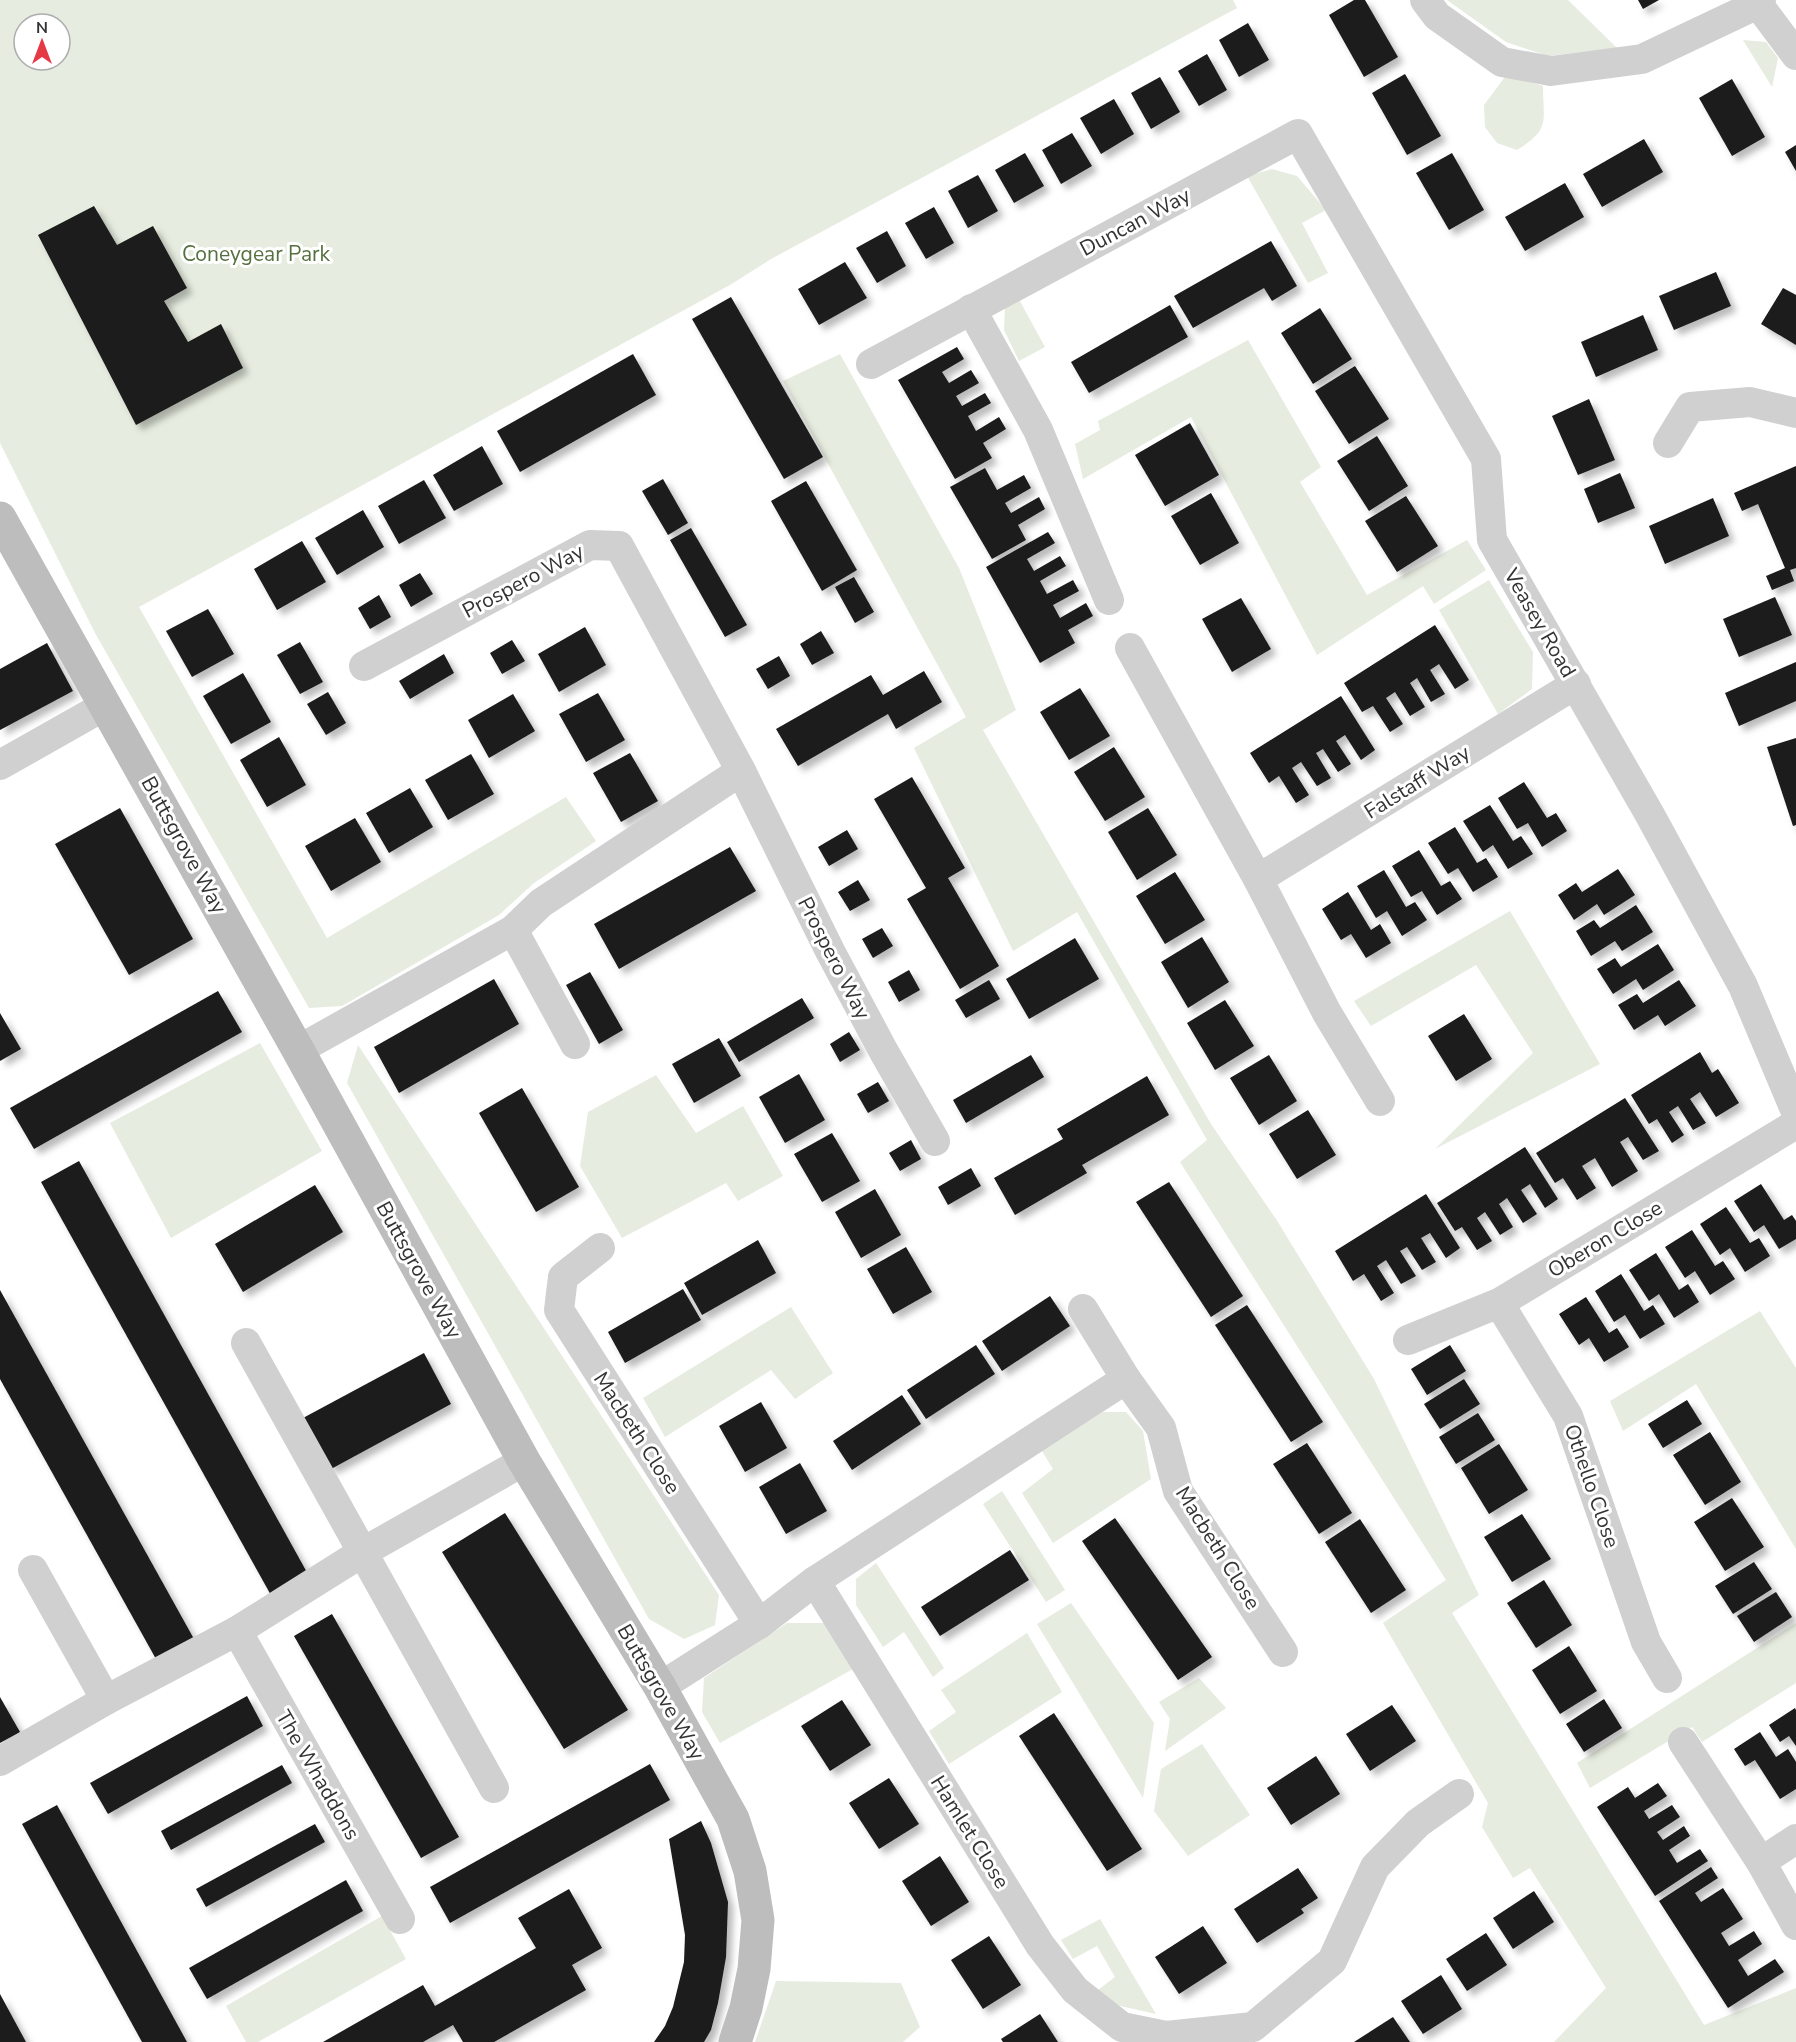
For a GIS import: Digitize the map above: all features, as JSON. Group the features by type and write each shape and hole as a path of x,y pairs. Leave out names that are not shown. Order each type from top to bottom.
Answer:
{"street":[{"path":"1425,0 1437,16 1502,62 1551,71 1642,59 1759,2 1796,55"},
{"name":"Duncan Way","path":"871,364 1298,134"},
{"name":"Veasey Road","path":"1298,134 1486,459 1492,540 1576,684 1743,986 1796,1112"},
{"path":"972,309 1038,430 1109,600"},
{"path":"1668,443 1690,407 1750,402 1796,412"},
{"name":"Buttsgrove Way","path":"0,518 298,1050 524,1461 660,1687 733,1819 750,1871 758,1920 747,2008 735,2042"},
{"name":"Prospero Way","path":"364,666 590,545 619,546 741,771 835,961 935,1141"},
{"path":"1130,648 1258,879 1327,1013 1380,1101"},
{"name":"Falstaff Way","path":"1258,879 1576,684"},
{"path":"0,765 106,705"},
{"path":"298,1050 513,930 541,903 741,771"},
{"path":"513,930 575,1044"},
{"name":"Oberon Close","path":"1408,1340 1499,1304 1796,1124"},
{"name":"Macbeth Close","path":"600,1248 563,1277 559,1310 759,1624"},
{"name":"Othello Close","path":"1499,1304 1568,1416 1646,1642 1667,1678"},
{"name":"Macbeth Close","path":"1083,1310 1126,1379 1161,1428 1178,1491 1283,1652"},
{"path":"246,1343 494,1788"},
{"path":"660,1687 759,1624 815,1581 1126,1379"},
{"path":"0,1761 106,1700 237,1631 363,1552 524,1461"},
{"path":"33,1570 106,1700"},
{"name":"Hamlet Close","path":"815,1581 1040,1945 1075,1990 1122,2027 1165,2039 1253,2027 1332,1961 1375,1867 1418,1822 1459,1794"},
{"name":"The Whaddons","path":"237,1631 400,1919"},
{"path":"1683,1742 1761,1862 1796,1925"},
{"path":"1761,1862 1796,1839"}],"green space":[{"name":"Coneygear Park","path":"0,0 1233,0 1237,8 771,259 730,285 139,607 327,938 566,797 596,841 534,883 499,915 342,1006 309,1008 95,633 0,443"},
{"path":"1447,0 1568,0 1617,48 1548,56 1506,42"},
{"path":"1743,40 1766,42 1778,58 1772,87"},
{"path":"1507,74 1543,86 1543,124 1528,143 1517,150 1497,143 1485,127 1484,105"},
{"path":"1272,169 1297,176 1326,210 1302,223 1328,273 1308,283 1247,176"},
{"path":"1016,294 1045,347 1019,361 1004,330 1005,306"},
{"path":"1248,340 1321,467 1300,482 1367,595 1467,540 1486,570 1434,604 1423,586 1317,655 1191,417 1083,479 1075,444 1100,430 1098,421"},
{"path":"840,354 959,568 1016,710 983,730 1211,1124 1276,1219 1374,1379 1479,1595 1452,1613 1704,2025 1796,1988 1796,2042 1554,2042 1606,1988 1530,1868 1513,1878 1482,1827 1488,1803 1383,1623 1446,1580 1180,1162 1207,1140 1077,912 1013,951 914,748 966,717 783,381"},
{"path":"1489,580 1533,652 1532,689 1498,714 1439,610"},
{"path":"1510,911 1600,1064 1435,1149 1533,1053 1476,965 1371,1026 1354,1001"},
{"path":"260,1043 322,1151 171,1238 110,1123"},
{"path":"358,1045 719,1595 715,1625 684,1639 649,1619 347,1083"},
{"path":"656,1075 696,1133 743,1106 783,1176 738,1201 726,1183 622,1238 580,1166 588,1112"},
{"path":"791,1307 833,1373 795,1399 771,1370 665,1437 643,1398"},
{"path":"1760,1311 1796,1368 1796,1549 1696,1384 1623,1431 1610,1401"},
{"path":"1103,1412 1126,1412 1143,1431 1151,1479 1053,1543 1022,1493 1053,1469 1042,1451"},
{"path":"1002,1491 1065,1590 1046,1602 983,1504"},
{"path":"876,1563 944,1668 933,1677 904,1632 883,1647 856,1605 856,1579"},
{"path":"1071,1603 1154,1723 1143,1798 1037,1624"},
{"path":"787,1623 825,1623 853,1669 720,1743 702,1712 704,1678"},
{"path":"1796,1623 1796,1683 1702,1742 1692,1727 1590,1788 1577,1763"},
{"path":"1027,1633 1062,1692 949,1764 929,1731 956,1712 941,1690"},
{"path":"1199,1678 1226,1708 1165,1751 1170,1719 1159,1702"},
{"path":"1202,1744 1250,1815 1188,1856 1154,1811 1161,1769"},
{"path":"382,1916 406,1959 258,2042 246,2042 226,2006"},
{"path":"1100,1919 1156,2014 1116,2005 1098,1990 1115,1977 1097,1946 1073,1959 1061,1940"},
{"path":"776,1981 901,1983 920,2027 903,2042 755,2042"}],"building":[{"path":"1354,0 1365,0 1398,57 1364,77 1329,15"},
{"path":"1638,0 1659,0 1643,9"},
{"path":"1248,23 1269,60 1239,77 1219,40"},
{"path":"1207,54 1227,90 1199,106 1178,71"},
{"path":"1405,74 1441,136 1407,155 1372,93"},
{"path":"1160,77 1180,112 1151,129 1131,93"},
{"path":"1732,79 1765,137 1732,156 1699,98"},
{"path":"1114,99 1134,134 1101,154 1080,118"},
{"path":"1072,133 1092,166 1061,184 1042,150"},
{"path":"1644,139 1663,172 1602,207 1583,174"},
{"path":"1796,145 1796,171 1785,152"},
{"path":"1025,153 1044,186 1014,203 995,170"},
{"path":"1452,153 1484,210 1449,230 1416,173"},
{"path":"978,175 998,211 968,228 948,191"},
{"path":"1565,183 1584,217 1525,251 1505,217"},
{"path":"94,206 117,245 153,226 187,288 164,301 188,342 221,324 243,368 136,425 38,235"},
{"path":"934,207 954,243 926,259 905,223"},
{"path":"887,231 906,266 877,283 856,248"},
{"path":"1271,241 1297,286 1272,301 1264,288 1193,328 1174,296"},
{"path":"845,262 867,298 819,325 798,289"},
{"path":"1716,272 1731,306 1674,330 1659,296"},
{"path":"1783,288 1796,295 1796,345 1761,324"},
{"path":"731,297 823,457 784,479 692,319"},
{"path":"1170,305 1188,337 1089,393 1071,362"},
{"path":"1320,308 1352,359 1313,384 1281,333"},
{"path":"1643,315 1658,350 1596,377 1581,342"},
{"path":"957,347 964,359 942,372 949,383 971,370 979,383 956,396 962,406 985,393 991,403 968,416 976,431 999,417 1006,429 983,443 992,458 955,479 898,380"},
{"path":"633,354 656,395 520,472 497,431"},
{"path":"1355,366 1389,419 1349,444 1315,391"},
{"path":"1589,399 1615,460 1578,475 1552,416"},
{"path":"1190,423 1219,475 1165,506 1135,455"},
{"path":"1377,436 1408,486 1369,511 1337,461"},
{"path":"482,446 503,484 454,511 433,475"},
{"path":"1796,466 1796,568 1790,570 1794,581 1772,590 1766,576 1785,568 1758,504 1742,511 1734,493"},
{"path":"985,468 997,490 1024,475 1031,488 1005,503 1011,513 1039,497 1045,509 1018,525 1026,540 992,559 950,487"},
{"path":"1620,473 1635,508 1598,523 1584,489"},
{"path":"663,479 688,523 668,535 642,491"},
{"path":"424,480 446,518 399,544 378,506"},
{"path":"806,481 857,570 822,591 771,501"},
{"path":"1211,493 1239,543 1200,565 1171,516"},
{"path":"1406,496 1438,546 1397,572 1365,521"},
{"path":"1713,498 1729,536 1665,564 1649,526"},
{"path":"363,510 384,547 337,575 315,538"},
{"path":"691,528 747,625 725,637 670,540"},
{"path":"1048,532 1055,543 1027,559 1034,571 1060,556 1066,566 1040,581 1047,594 1073,580 1079,591 1053,605 1060,618 1086,603 1093,616 1068,630 1075,643 1040,663 986,567"},
{"path":"302,541 326,582 277,610 254,569"},
{"path":"420,573 433,594 411,607 399,585"},
{"path":"854,577 874,612 855,623 835,587"},
{"path":"379,595 391,617 370,629 358,608"},
{"path":"1775,597 1792,635 1739,657 1723,619"},
{"path":"1241,598 1271,649 1232,672 1202,619"},
{"path":"208,609 234,654 192,677 166,631"},
{"path":"1435,625 1469,680 1455,689 1439,664 1430,670 1445,694 1431,702 1417,678 1410,683 1425,707 1410,716 1395,692 1386,698 1403,724 1390,732 1373,706 1362,712 1344,683"},
{"path":"585,627 606,665 559,692 538,654"},
{"path":"821,631 834,653 812,665 800,644"},
{"path":"512,640 525,661 502,674 490,653"},
{"path":"300,642 323,682 300,694 277,655"},
{"path":"47,643 73,691 0,730 0,669"},
{"path":"444,654 454,673 410,699 399,681"},
{"path":"779,656 790,676 768,689 756,669"},
{"path":"1796,662 1796,701 1739,726 1725,693"},
{"path":"924,671 942,702 896,729 888,714 798,766 776,729 871,675 883,695"},
{"path":"243,673 271,722 231,744 203,696"},
{"path":"1080,688 1110,736 1069,760 1040,712"},
{"path":"328,692 346,723 326,735 307,704"},
{"path":"598,693 625,740 586,762 559,714"},
{"path":"513,694 535,731 489,758 468,720"},
{"path":"1341,696 1375,750 1361,760 1345,735 1336,741 1351,764 1338,772 1323,749 1316,753 1331,778 1317,786 1301,762 1292,768 1309,795 1296,803 1279,776 1269,783 1250,753"},
{"path":"279,737 306,785 267,807 240,760"},
{"path":"1796,738 1796,825 1793,826 1767,747"},
{"path":"1114,747 1145,797 1105,821 1074,772"},
{"path":"630,753 658,801 621,822 593,773"},
{"path":"471,754 494,794 448,820 425,780"},
{"path":"912,777 965,868 948,878 999,966 960,989 907,899 926,888 874,799"},
{"path":"1524,782 1547,818 1556,813 1567,831 1542,847 1528,823 1517,829 1498,798"},
{"path":"410,788 433,827 389,853 366,813"},
{"path":"1490,805 1513,841 1521,836 1533,854 1508,869 1493,845 1483,852 1463,821"},
{"path":"120,808 193,939 129,975 55,844"},
{"path":"1148,808 1177,855 1137,880 1108,832"},
{"path":"355,818 381,862 331,891 305,846"},
{"path":"1455,827 1477,863 1486,858 1498,877 1473,892 1458,868 1448,874 1428,843"},
{"path":"847,830 858,849 829,866 818,847"},
{"path":"730,847 756,891 619,969 594,924"},
{"path":"1419,850 1441,886 1450,881 1462,899 1437,915 1422,891 1411,897 1392,866"},
{"path":"1618,869 1635,895 1604,915 1597,904 1574,920 1558,895 1576,883 1582,892"},
{"path":"1384,870 1406,907 1415,902 1427,920 1402,936 1387,911 1376,918 1357,886"},
{"path":"1175,872 1205,920 1165,944 1136,896"},
{"path":"858,880 870,900 850,911 838,892"},
{"path":"1348,892 1371,930 1380,924 1391,943 1366,958 1351,934 1341,940 1322,909"},
{"path":"1636,905 1653,932 1622,951 1615,941 1591,956 1576,931 1594,920 1600,928"},
{"path":"882,928 893,946 873,958 862,939"},
{"path":"1202,937 1229,982 1188,1008 1161,962"},
{"path":"1075,938 1099,979 1029,1019 1006,979"},
{"path":"1658,944 1674,970 1643,990 1636,979 1613,994 1597,969 1615,958 1621,967"},
{"path":"909,970 920,990 899,1002 888,982"},
{"path":"590,972 623,1030 599,1044 566,985"},
{"path":"494,979 519,1024 399,1093 374,1047"},
{"path":"989,980 1000,999 966,1018 955,1000"},
{"path":"1679,980 1696,1006 1665,1026 1658,1015 1634,1030 1618,1005 1637,994 1643,1003"},
{"path":"218,991 242,1032 34,1149 10,1108"},
{"path":"802,998 814,1018 739,1062 727,1042"},
{"path":"1225,1000 1254,1046 1215,1070 1187,1023"},
{"path":"0,1013 21,1049 0,1061"},
{"path":"1464,1014 1492,1059 1456,1081 1428,1036"},
{"path":"849,1032 860,1050 840,1062 830,1044"},
{"path":"719,1038 741,1076 694,1103 672,1064"},
{"path":"1700,1052 1712,1073 1718,1069 1739,1103 1716,1117 1700,1092 1690,1099 1706,1123 1693,1130 1678,1106 1669,1112 1684,1135 1672,1143 1657,1119 1649,1124 1631,1095"},
{"path":"1031,1055 1044,1077 966,1123 953,1100"},
{"path":"1269,1055 1297,1101 1259,1125 1230,1078"},
{"path":"799,1074 825,1120 785,1143 759,1097"},
{"path":"1147,1076 1169,1115 1082,1165 1087,1173 1015,1215 994,1178 1063,1139 1057,1129"},
{"path":"878,1082 889,1101 868,1113 857,1094"},
{"path":"522,1088 579,1187 536,1212 479,1113"},
{"path":"1625,1098 1659,1151 1643,1160 1628,1137 1620,1142 1638,1171 1612,1187 1595,1158 1582,1166 1596,1188 1577,1200 1563,1178 1555,1183 1536,1153"},
{"path":"1308,1110 1336,1155 1297,1179 1269,1134"},
{"path":"832,1133 860,1181 822,1202 794,1154"},
{"path":"911,1140 921,1159 900,1171 889,1153"},
{"path":"1525,1147 1558,1199 1545,1208 1530,1184 1521,1190 1537,1214 1523,1223 1507,1198 1499,1204 1513,1227 1500,1235 1485,1212 1477,1218 1492,1241 1477,1250 1462,1227 1455,1231 1437,1203"},
{"path":"79,1161 309,1576 272,1597 41,1182"},
{"path":"971,1168 981,1186 948,1205 938,1187"},
{"path":"1169,1182 1243,1296 1211,1317 1136,1202"},
{"path":"1761,1184 1784,1220 1792,1215 1796,1221 1796,1239 1779,1249 1764,1225 1754,1232 1734,1201"},
{"path":"315,1185 343,1232 243,1292 215,1244"},
{"path":"875,1189 901,1235 861,1258 835,1212"},
{"path":"1426,1194 1460,1248 1446,1258 1430,1233 1421,1238 1436,1262 1422,1270 1407,1247 1400,1251 1416,1276 1401,1284 1386,1260 1377,1266 1394,1293 1381,1301 1364,1274 1353,1281 1335,1251"},
{"path":"1726,1207 1750,1243 1759,1238 1770,1256 1745,1272 1730,1248 1720,1255 1700,1224"},
{"path":"1692,1230 1715,1266 1723,1261 1735,1279 1710,1295 1695,1271 1685,1278 1665,1247"},
{"path":"758,1240 776,1273 702,1315 684,1283"},
{"path":"906,1247 932,1292 893,1314 867,1269"},
{"path":"1656,1253 1679,1290 1688,1284 1699,1302 1674,1318 1659,1294 1649,1301 1629,1270"},
{"path":"1621,1274 1644,1311 1653,1305 1665,1324 1640,1339 1625,1315 1614,1322 1595,1291"},
{"path":"683,1289 701,1320 625,1363 608,1332"},
{"path":"0,1290 194,1639 156,1659 0,1379"},
{"path":"1050,1296 1070,1326 1002,1371 982,1341"},
{"path":"1586,1297 1609,1333 1617,1328 1629,1347 1604,1362 1589,1338 1579,1345 1559,1314"},
{"path":"1247,1305 1323,1422 1291,1442 1215,1325"},
{"path":"976,1345 995,1374 926,1419 907,1390"},
{"path":"1450,1345 1466,1371 1427,1395 1411,1369"},
{"path":"424,1353 451,1404 331,1469 303,1418"},
{"path":"1464,1379 1480,1404 1440,1429 1424,1404"},
{"path":"902,1395 921,1424 852,1470 833,1441"},
{"path":"1687,1400 1702,1424 1663,1448 1648,1424"},
{"path":"761,1402 787,1448 745,1472 719,1426"},
{"path":"1478,1413 1495,1440 1456,1464 1439,1437"},
{"path":"1710,1432 1741,1482 1705,1505 1673,1455"},
{"path":"1307,1443 1352,1513 1319,1534 1273,1464"},
{"path":"1499,1444 1528,1490 1489,1514 1461,1468"},
{"path":"800,1463 827,1511 786,1534 759,1487"},
{"path":"1732,1498 1764,1547 1725,1571 1694,1522"},
{"path":"505,1513 628,1710 564,1749 442,1552"},
{"path":"1522,1514 1551,1559 1512,1582 1484,1537"},
{"path":"1115,1518 1212,1657 1178,1680 1082,1541"},
{"path":"1360,1519 1406,1590 1371,1613 1325,1542"},
{"path":"1010,1550 1029,1580 940,1636 921,1607"},
{"path":"1754,1562 1772,1589 1733,1614 1715,1586"},
{"path":"1544,1580 1572,1625 1536,1648 1507,1603"},
{"path":"1776,1592 1792,1617 1754,1642 1737,1616"},
{"path":"332,1614 459,1837 421,1858 294,1636"},
{"path":"1569,1646 1597,1691 1560,1714 1532,1670"},
{"path":"247,1696 263,1726 108,1814 90,1783"},
{"path":"0,1697 20,1732 0,1743"},
{"path":"1604,1699 1622,1728 1584,1752 1566,1724"},
{"path":"842,1700 871,1745 830,1771 801,1726"},
{"path":"1392,1705 1416,1741 1370,1771 1346,1734"},
{"path":"1795,1708 1796,1746 1789,1736 1780,1742 1769,1725"},
{"path":"1054,1713 1142,1849 1107,1871 1019,1736"},
{"path":"1760,1732 1776,1757 1788,1749 1796,1762 1796,1789 1780,1799 1755,1760 1745,1766 1734,1749"},
{"path":"1316,1756 1340,1794 1291,1825 1267,1788"},
{"path":"650,1764 670,1800 450,1923 430,1887"},
{"path":"282,1765 292,1783 171,1850 161,1831"},
{"path":"889,1778 919,1824 879,1849 849,1803"},
{"path":"1658,1783 1667,1796 1644,1811 1649,1819 1672,1805 1680,1817 1657,1832 1663,1840 1684,1826 1690,1836 1669,1850 1677,1863 1700,1849 1708,1861 1655,1896 1597,1807 1628,1787 1635,1798"},
{"path":"57,1805 187,2042 142,2042 22,1824"},
{"path":"701,1821 711,1843 728,1902 726,1957 718,2003 711,2030 704,2042 654,2042 665,2026 673,2007 684,1962 685,1935 669,1839"},
{"path":"315,1824 325,1842 206,1907 196,1889"},
{"path":"940,1856 969,1902 931,1926 902,1881"},
{"path":"1711,1867 1718,1878 1695,1893 1701,1902 1723,1888 1743,1919 1721,1933 1729,1946 1754,1931 1762,1944 1738,1960 1748,1976 1775,1959 1784,1972 1728,2008 1659,1901"},
{"path":"1298,1868 1318,1898 1301,1909 1304,1913 1257,1943 1234,1909"},
{"path":"346,1880 363,1911 207,1999 189,1968"},
{"path":"569,1889 602,1948 572,1965 586,1990 494,2042 463,2042 453,2025 423,2042 323,2042 423,1985 435,2006 536,1948 518,1918"},
{"path":"1534,1891 1554,1922 1513,1949 1493,1918"},
{"path":"1203,1926 1227,1963 1179,1994 1155,1957"},
{"path":"1486,1933 1507,1965 1467,1991 1446,1959"},
{"path":"989,1936 1021,1985 983,2009 951,1960"},
{"path":"1441,1975 1462,2009 1423,2034 1401,2001"},
{"path":"0,1994 26,2042 0,2042"},
{"path":"1040,2014 1058,2042 1003,2042 1001,2039"},
{"path":"1393,2017 1410,2042 1354,2042"}]}
